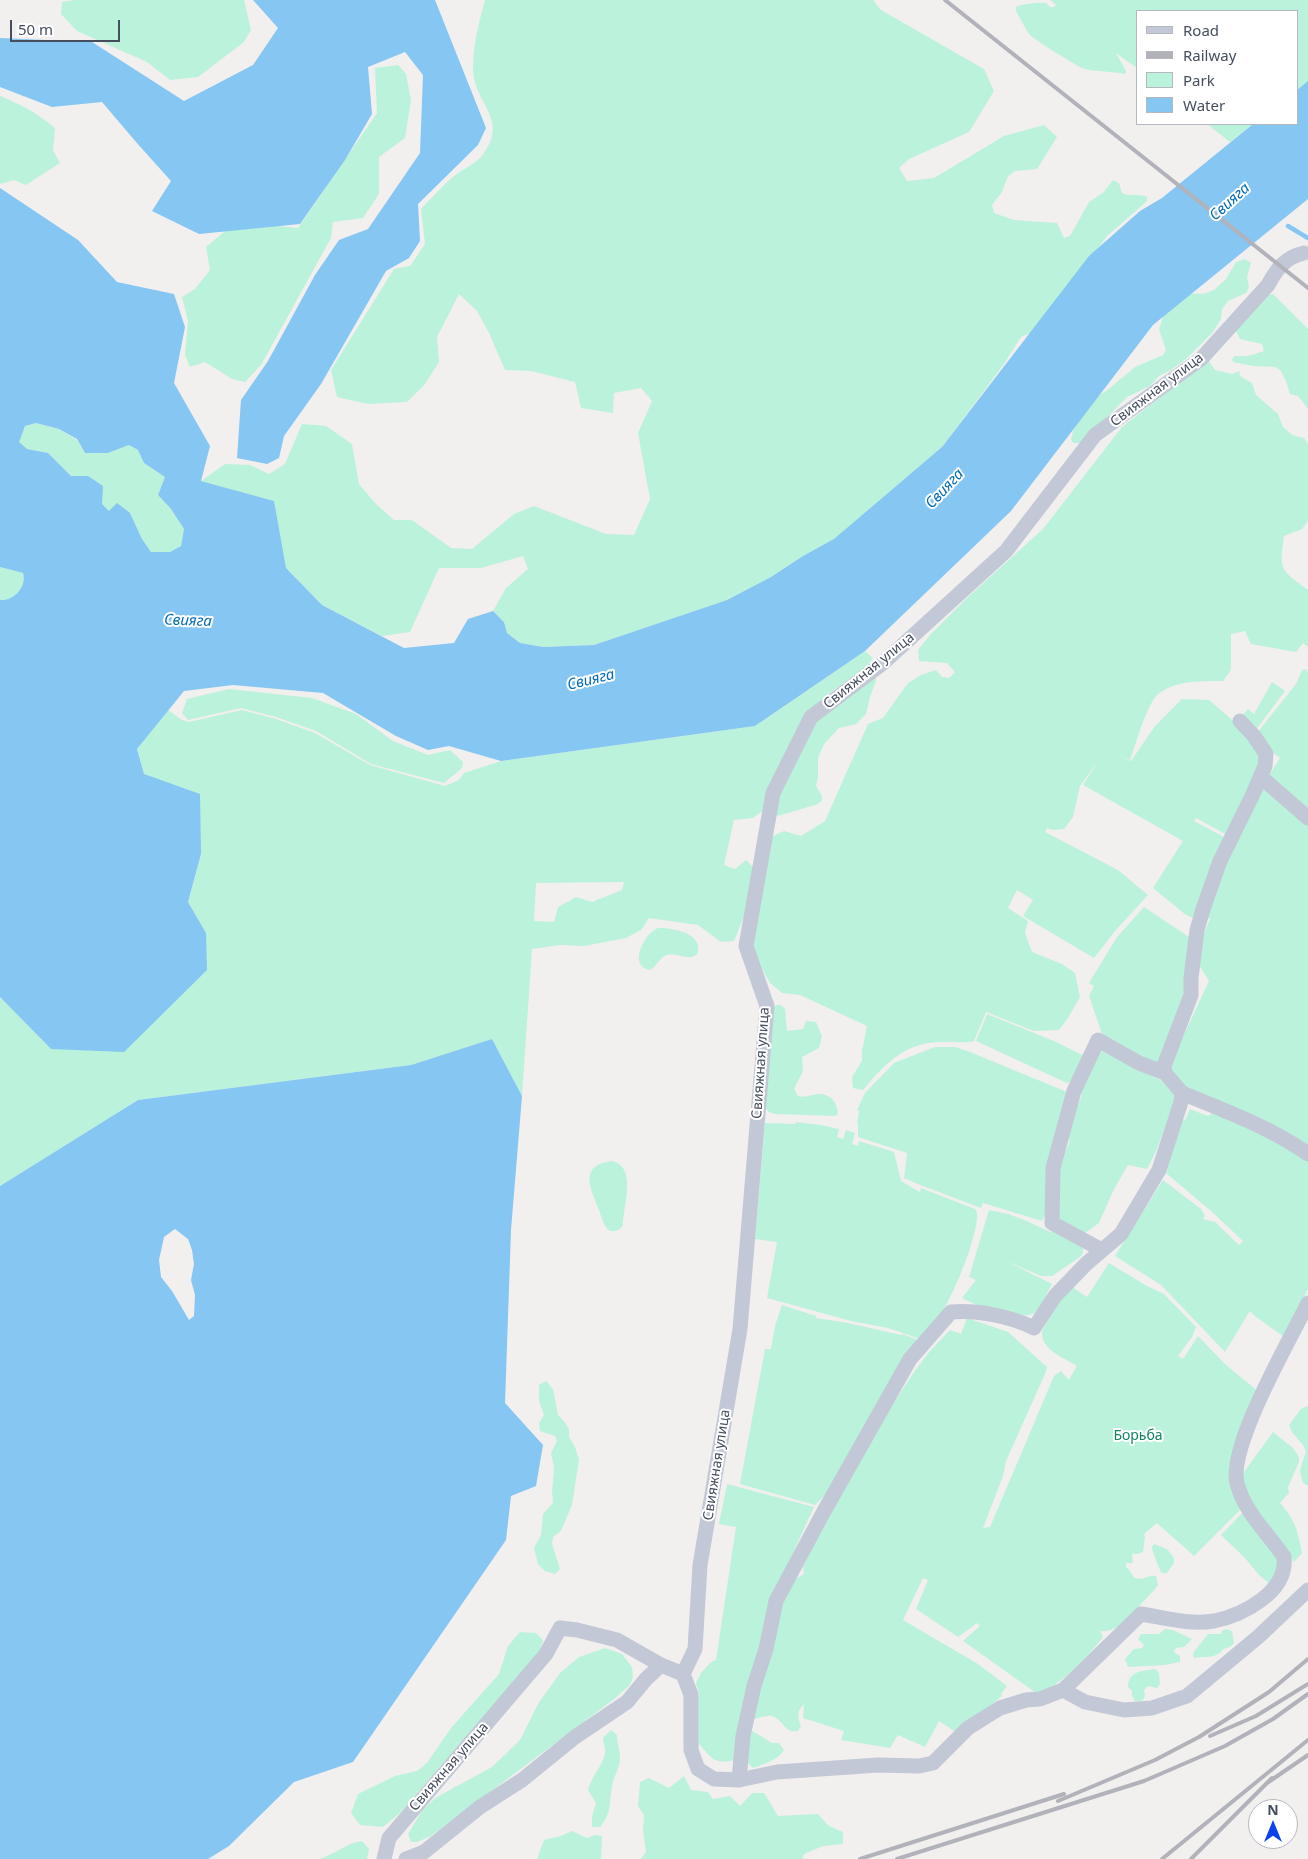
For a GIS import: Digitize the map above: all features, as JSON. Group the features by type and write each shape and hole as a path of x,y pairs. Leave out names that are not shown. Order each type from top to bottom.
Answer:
{"street":[{"name":"Свияжная улица","path":"384,1859 389,1838 546,1654 560,1628 577,1630 617,1640 661,1665 683,1674 695,1650 700,1565 740,1329 767,1006 746,946 773,793 812,717 882,662 1006,551 1095,435 1201,359 1268,285 1275,272 1284,262 1293,256 1304,253"},
{"path":"1165,1073 1165,1060 1191,994 1197,930 1203,909 1220,862 1265,766 1266,754 1254,736 1240,721"},
{"path":"1261,777 1308,818"},
{"path":"1102,1250 1052,1223 1052,1177 1074,1091 1098,1040 1139,1063 1165,1073 1182,1093 1260,1126 1308,1154"},
{"path":"739,1780 743,1736 754,1686 766,1649 776,1601 823,1513 910,1359 951,1312 964,1310 986,1314 1023,1322 1034,1328 1055,1296 1121,1234 1159,1170 1181,1102 1182,1093"},
{"path":"683,1674 691,1695 691,1750 698,1769 714,1779 739,1780 777,1772 878,1765 919,1766 933,1763 968,1728 1000,1708 1026,1700 1040,1699 1063,1690 1141,1614 1183,1622 1213,1621 1234,1614 1256,1603 1272,1591 1281,1580 1285,1566 1284,1557 1246,1505 1237,1483 1236,1468 1240,1448 1260,1397 1308,1304"},
{"path":"1063,1690 1085,1702 1124,1710 1152,1708 1187,1696 1258,1637 1308,1590"},
{"path":"406,1859 424,1852 480,1807 522,1780 575,1737 626,1702 661,1665"}],"green space":[{"path":"75,0 244,0 251,30 244,42 198,77 170,80 147,62 77,31 61,14 62,2"},
{"path":"485,0 873,0 881,10 984,69 994,91 969,132 909,159 899,168 907,181 934,178 1004,136 1044,125 1057,137 1037,169 1015,171 1008,176 1002,192 992,205 994,213 1014,220 1057,223 1064,238 1070,236 1089,202 1104,192 1113,180 1119,183 1122,193 1141,195 1147,197 1147,201 1106,237 1072,287 1050,324 1021,337 1004,364 942,447 835,539 803,556 771,577 727,600 594,645 543,647 520,643 507,633 504,622 493,611 506,588 528,569 523,556 481,568 439,568 410,632 382,636 322,605 286,568 273,501 201,481 225,464 250,465 269,474 285,464 302,424 326,426 352,444 359,484 375,503 394,520 412,520 451,548 472,549 514,514 534,506 606,534 634,535 650,499 638,433 652,401 641,388 614,393 613,413 581,408 575,382 531,371 505,370 477,311 459,294 437,337 439,362 425,384 407,402 368,404 337,397 331,370 394,269 410,266 425,244 421,209 454,176 478,160 491,141 492,120 478,91 474,80 473,68 475,42"},
{"path":"1050,0 1308,0 1308,81 1298,89 1298,10 1136,10 1136,67 1116,53 1126,71 1124,74 1085,69 1056,53 1029,34 1016,11 1016,7 1026,4 1046,3 1050,7 1056,5"},
{"path":"398,65 406,74 411,100 405,138 379,157 379,194 363,218 333,222 331,238 261,365 245,382 232,379 205,362 190,367 185,355 188,321 182,297 195,289 210,270 206,247 236,222 298,228 377,113 375,68"},
{"path":"0,96 29,110 55,128 53,150 60,163 26,185 14,180 0,184"},
{"path":"1208,125 1252,125 1230,142"},
{"path":"1245,259 1251,263 1247,277 1249,287 1246,293 1228,301 1222,309 1221,319 1213,332 1186,359 1159,376 1150,386 1127,397 1087,438 1079,443 1073,443 1071,439 1076,420 1088,403 1135,367 1163,355 1166,350 1159,329 1165,311 1187,293 1203,294 1214,290 1226,279 1236,262"},
{"path":"1273,294 1308,329 1308,409 1298,396 1290,394 1280,370 1275,367 1253,366 1233,362 1232,359 1235,356 1248,356 1264,351 1262,344 1240,339 1236,331 1259,297"},
{"path":"1208,360 1215,370 1232,374 1239,371 1241,377 1252,383 1256,395 1278,414 1283,427 1292,435 1304,438 1308,444 1308,521 1302,529 1284,536 1282,563 1287,573 1308,590 1308,647 1303,643 1296,652 1251,644 1245,631 1231,634 1231,670 1223,681 1184,683 1165,689 1152,702 1149,708 1130,760 1118,755 1131,761 1155,726 1182,699 1209,700 1252,737 1263,756 1227,835 1196,818 1194,821 1226,838 1194,918 1186,915 1153,888 1183,841 1083,785 1099,760 1080,786 1073,817 1064,829 1053,830 1047,828 1045,832 1118,870 1148,895 1115,931 1094,958 1023,916 1033,900 1017,890 1008,908 1028,921 1025,933 1032,952 1062,964 1075,973 1080,997 1059,1030 1034,1031 986,1012 974,1041 927,1043 915,1046 887,1064 863,1090 853,1088 852,1077 862,1061 867,1026 800,995 782,993 770,983 761,967 752,942 771,837 784,831 801,836 825,821 868,724 883,718 908,683 921,675 936,670 942,677 949,678 955,672 947,663 919,661 918,650 930,635 969,596 1043,529 1122,427"},
{"path":"36,423 59,429 77,440 85,453 108,453 129,445 138,450 144,463 165,477 158,495 171,509 184,529 181,546 170,552 151,552 142,539 130,513 109,511 101,504 88,476 71,476 48,453 27,449 18,442 25,426"},
{"path":"0,567 23,573 24,578 18,592 5,600 0,600"},
{"path":"865,651 873,658 865,668 828,694 812,708 764,810 753,818 734,820 724,865 735,869 746,860 755,869 743,919 734,941 721,942 698,925 649,918 641,930 626,938 584,946 560,945 532,949 522,1096 492,1039 411,1065 138,1100 0,1186 0,997 51,1049 206,933 188,902 201,854 144,774 137,749 168,710 182,720 189,722 242,710 276,719 315,733 370,765 445,786 459,780 464,773 501,761 755,726","holes":["624,882 622,890 592,902 576,897 558,907 554,922 534,921 536,883"]},
{"path":"1302,670 1308,671 1308,813 1268,777 1280,758 1271,751 1257,733 1296,684"},
{"path":"876,677 866,714 856,724 839,728 824,744 818,758 816,786 822,796 822,800 818,804 778,816 776,814 777,796 816,720"},
{"path":"1272,682 1285,691 1255,731 1240,718 1248,709 1254,714"},
{"path":"229,689 312,698 356,714 393,741 428,755 450,750 463,762 462,768 444,783 371,764 316,731 276,717 241,708 188,720 182,713 187,699"},
{"path":"1263,788 1308,823 1308,1149 1187,1090 1170,1073 1171,1054 1181,1041 1209,981 1197,962 1200,943 1210,919 1206,917 1212,893"},
{"path":"1144,907 1189,937 1182,1008 1157,1064 1103,1037 1089,996 1094,986 1089,983 1117,937"},
{"path":"658,928 677,930 690,935 698,944 697,954 691,957 684,957 670,954 662,958 650,970 643,968 639,957 640,950 647,937"},
{"path":"776,1005 781,1005 785,1009 787,1031 803,1029 806,1021 816,1022 822,1036 819,1048 802,1057 803,1071 794,1089 798,1096 806,1097 822,1094 830,1097 837,1106 838,1114 835,1116 774,1114 769,1112 763,1105 771,1010"},
{"path":"987,1014 1054,1041 1084,1056 1073,1080 1067,1083 976,1041"},
{"path":"935,1047 955,1047 970,1052 1067,1092 1047,1211 1042,1221 983,1203 981,1208 904,1178 907,1153 858,1137 859,1111 857,1110 865,1093 894,1063"},
{"path":"1096,1048 1162,1081 1174,1095 1174,1103 1157,1149 1147,1169 1128,1165 1114,1189 1099,1223 1085,1233 1062,1223 1055,1208 1060,1163 1070,1141 1064,1137 1082,1095 1077,1092"},
{"path":"1190,1109 1208,1116 1212,1113 1261,1133 1308,1160 1308,1289 1284,1337 1250,1311 1225,1352 1161,1285 1115,1256 1163,1180 1201,1209 1205,1216 1203,1219 1215,1222 1239,1245 1243,1241 1166,1173 1168,1169 1163,1165 1178,1121 1185,1120"},
{"path":"796,1122 839,1129 837,1137 843,1139 846,1130 855,1133 852,1144 858,1146 859,1141 894,1152 901,1181 920,1192 921,1188 975,1209 977,1212 974,1236 957,1282 944,1309 920,1339 888,1328 851,1321 767,1298 777,1242 755,1239 765,1123 795,1124"},
{"path":"611,1161 619,1164 624,1170 627,1178 627,1188 623,1225 618,1230 610,1231 603,1222 590,1180 594,1168"},
{"path":"989,1210 1008,1214 1048,1231 1058,1233 1083,1248 1083,1253 1080,1257 1052,1276 1041,1276 1006,1261 1052,1284 1047,1296 1035,1313 1016,1316 997,1313 962,1298 976,1280 969,1277"},
{"name":"Борьба","path":"1109,1263 1164,1294 1196,1327 1192,1337 1178,1356 1183,1359 1198,1336 1226,1365 1259,1392 1237,1442 1242,1508 1194,1556 1157,1523 1144,1534 1143,1552 1132,1554 1133,1563 1126,1563 1126,1567 1134,1578 1140,1579 1156,1576 1158,1585 1124,1623 1107,1631 1100,1631 1103,1637 1089,1654 1057,1683 1039,1695 963,1641 980,1626 977,1623 958,1637 916,1609 928,1580 923,1578 903,1620 978,1664 1007,1686 1001,1694 1002,1696 957,1733 939,1721 925,1747 898,1735 890,1748 841,1740 844,1731 803,1718 804,1704 799,1711 798,1716 801,1726 798,1731 786,1728 775,1717 765,1716 755,1719 751,1716 775,1623 793,1580 804,1574 803,1567 865,1446 930,1351 950,1330 961,1334 967,1318 1008,1332 1047,1367 1006,1461 1003,1476 983,1528 990,1527 1054,1376 1061,1371 1069,1380 1077,1366 1054,1353 1049,1348 1042,1338 1042,1331 1069,1285 1087,1297"},
{"path":"782,1305 816,1316 816,1318 902,1334 918,1340 826,1494 815,1505 740,1484 765,1349 771,1349 775,1326"},
{"path":"546,1381 553,1389 558,1415 569,1429 569,1437 575,1447 579,1460 572,1505 561,1531 553,1537 552,1544 560,1569 555,1574 545,1571 538,1564 534,1548 541,1535 543,1514 553,1503 554,1467 551,1453 557,1441 555,1436 540,1431 539,1423 544,1415 539,1401 539,1385"},
{"path":"1308,1406 1308,1486 1303,1483 1300,1471 1306,1451 1289,1425 1301,1409"},
{"path":"1273,1432 1293,1448 1299,1457 1299,1462 1288,1487 1289,1493 1280,1503 1292,1520 1299,1539 1302,1553 1294,1562 1275,1535 1257,1515 1239,1479"},
{"path":"727,1484 814,1507 772,1599 734,1760 720,1761 712,1758 695,1740 695,1710 699,1695 696,1683 701,1673 711,1662 716,1660 736,1527 719,1524"},
{"path":"1243,1512 1264,1536 1279,1563 1270,1584 1221,1535"},
{"path":"1154,1544 1167,1549 1174,1558 1174,1563 1167,1573 1162,1573 1160,1569 1152,1550"},
{"path":"1165,1629 1173,1630 1192,1639 1184,1647 1176,1648 1174,1652 1180,1656 1180,1662 1165,1665 1128,1667 1125,1659 1134,1649 1142,1648 1144,1645 1138,1639 1141,1634 1159,1634"},
{"path":"1226,1629 1232,1631 1234,1643 1230,1647 1223,1649 1214,1656 1194,1658 1193,1653 1208,1634 1221,1634"},
{"path":"520,1632 536,1633 543,1640 540,1651 401,1812 383,1827 360,1825 351,1813 358,1794 395,1776 417,1771 427,1763 451,1728 499,1674 508,1646"},
{"path":"605,1648 622,1654 632,1667 633,1677 630,1685 613,1700 431,1836 417,1842 411,1842 408,1834 423,1809 437,1797 492,1767 520,1740 538,1704 560,1673 579,1657"},
{"path":"1155,1669 1159,1673 1160,1684 1157,1688 1148,1686 1144,1690 1144,1699 1135,1701 1132,1691 1128,1687 1130,1678 1145,1670"},
{"path":"611,1730 617,1735 620,1755 619,1763 613,1782 607,1817 600,1827 592,1827 592,1816 596,1803 588,1790 604,1758 603,1738"},
{"path":"751,1730 772,1743 779,1743 784,1750 774,1759 753,1768 745,1760"},
{"path":"684,1776 691,1790 708,1792 713,1799 730,1796 740,1806 752,1793 764,1793 778,1816 818,1814 829,1826 843,1832 843,1844 823,1846 804,1854 803,1859 641,1859 646,1852 643,1831 644,1815 638,1806 640,1782 649,1778 669,1788"},
{"path":"572,1831 587,1838 595,1835 602,1836 601,1859 537,1859 544,1840"},
{"path":"362,1841 369,1849 367,1859 320,1859 351,1844"}],"water":[{"path":"253,0 435,0 486,128 478,145 418,204 420,241 409,258 386,271 321,384 284,436 279,458 267,464 237,458 241,400 268,361 315,275 339,240 368,229 420,153 423,75 405,52 368,67 372,114 345,160 300,224 199,234 152,211 171,181 102,102 52,107 0,87 0,38 92,42 184,101 253,65 278,28"},
{"name":"Свияга","path":"1308,81 1308,199 1153,325 1011,511 865,651 755,726 501,761 449,746 428,750 396,736 323,693 233,685 184,691 137,749 144,774 200,794 201,854 188,902 206,933 207,970 124,1052 51,1049 0,997 0,600 14,596 21,588 24,578 23,573 0,567 0,188 78,240 117,282 174,294 185,327 174,383 210,446 201,481 274,501 286,568 322,605 404,648 454,643 468,619 493,611 504,622 507,633 520,643 543,647 594,645 727,600 771,577 834,539 942,447 1089,256 1140,211 1162,198 1252,125 1298,125 1298,89","holes":["36,423 59,429 77,439 85,453 108,453 129,445 138,450 144,463 165,477 158,495 171,509 184,529 181,546 170,552 151,552 142,539 130,513 117,503 109,511 102,504 103,486 88,476 71,476 48,453 27,449 19,442 25,426"]},
{"path":"492,1039 522,1096 511,1230 505,1403 543,1445 536,1486 511,1496 506,1540 353,1762 294,1782 229,1846 208,1859 0,1859 0,1186 138,1100 411,1065","holes":["175,1229 188,1239 194,1264 191,1280 195,1295 194,1316 189,1320 172,1291 161,1277 159,1260 164,1237"]}],"waterway":[{"path":"1288,226 1308,238"}],"railway":[{"path":"945,0 1308,288"},
{"path":"1058,1801 1155,1760 1199,1737 1269,1692 1308,1659"},
{"path":"1210,1736 1256,1716 1308,1684"},
{"path":"897,1859 1144,1781 1225,1746 1273,1719 1308,1694"},
{"path":"1162,1859 1308,1740"},
{"path":"1267,1783 1308,1755"},
{"path":"1191,1859 1272,1778"},
{"path":"860,1859 1064,1794"}]}
